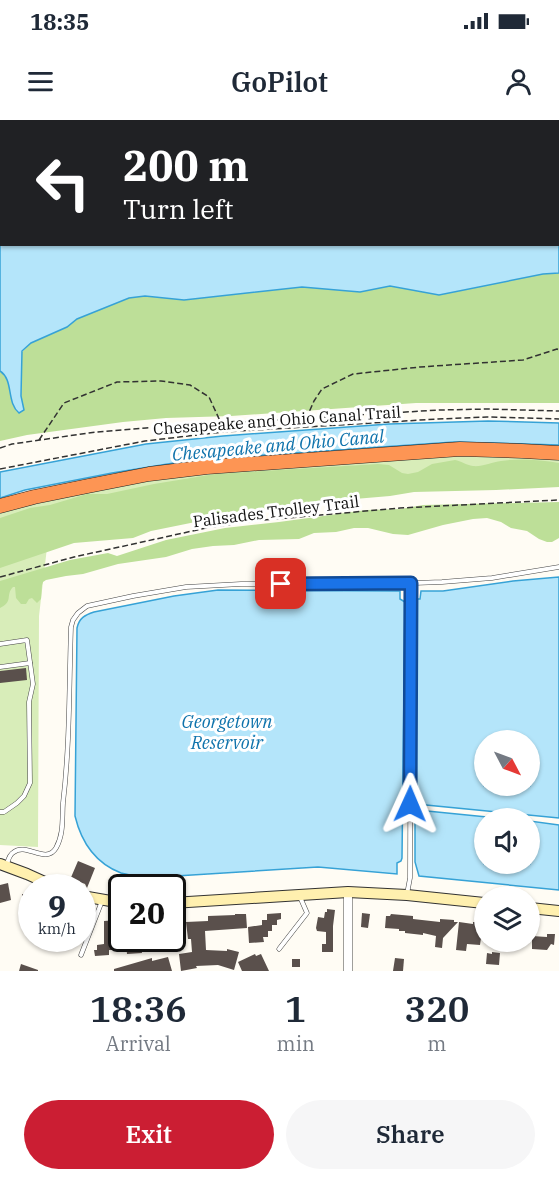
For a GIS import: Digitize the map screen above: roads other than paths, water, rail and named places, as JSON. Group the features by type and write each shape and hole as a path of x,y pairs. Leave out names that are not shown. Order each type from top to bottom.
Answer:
{"highway":[{"path":"0,506 149,474 207,466 460,449 559,453"}],"main road":[{"path":"3,865 25,874"},
{"path":"186,902 348,892 474,902"},
{"path":"96,900 108,902"},
{"path":"540,909 559,911"}],"street":[{"path":"348,892 348,971"}],"lane":[{"path":"3,865 14,851 21,849 39,854 54,852 61,836 67,774 71,627 78,613 87,606 186,587 241,584 411,583 492,578 559,567"},
{"path":"407,895 410,878 411,583"},
{"path":"0,644 27,640 33,684 29,702 30,783 18,803 0,812"},
{"path":"0,667 30,663"},
{"path":"279,949 307,913 299,895"},
{"path":"81,955 102,901"}],"water":[{"path":"0,246 559,246 559,273 543,274 439,295 390,286 360,292 302,287 184,300 145,296 129,298 77,319 67,327 31,343 22,351 21,396 24,410 19,413 13,403 7,380 0,371"},
{"name":"Chesapeake and Ohio Canal","path":"488,421 559,423 559,445 454,442 222,458 112,473 25,490 0,498 0,472 146,444 389,424"},
{"path":"559,577 559,818 540,816 540,808 474,810 416,804 415,599 420,599 421,591 443,591"},
{"name":"Georgetown Reservoir","path":"218,590 400,591 400,599 405,602 402,858 397,863 397,874 318,867 186,875 126,874 112,869 90,850 75,816 77,628 81,619 94,612"},
{"path":"415,811 474,816 474,874 540,874 540,822 559,825 559,890 540,888 540,886 419,876 415,862"}]}
